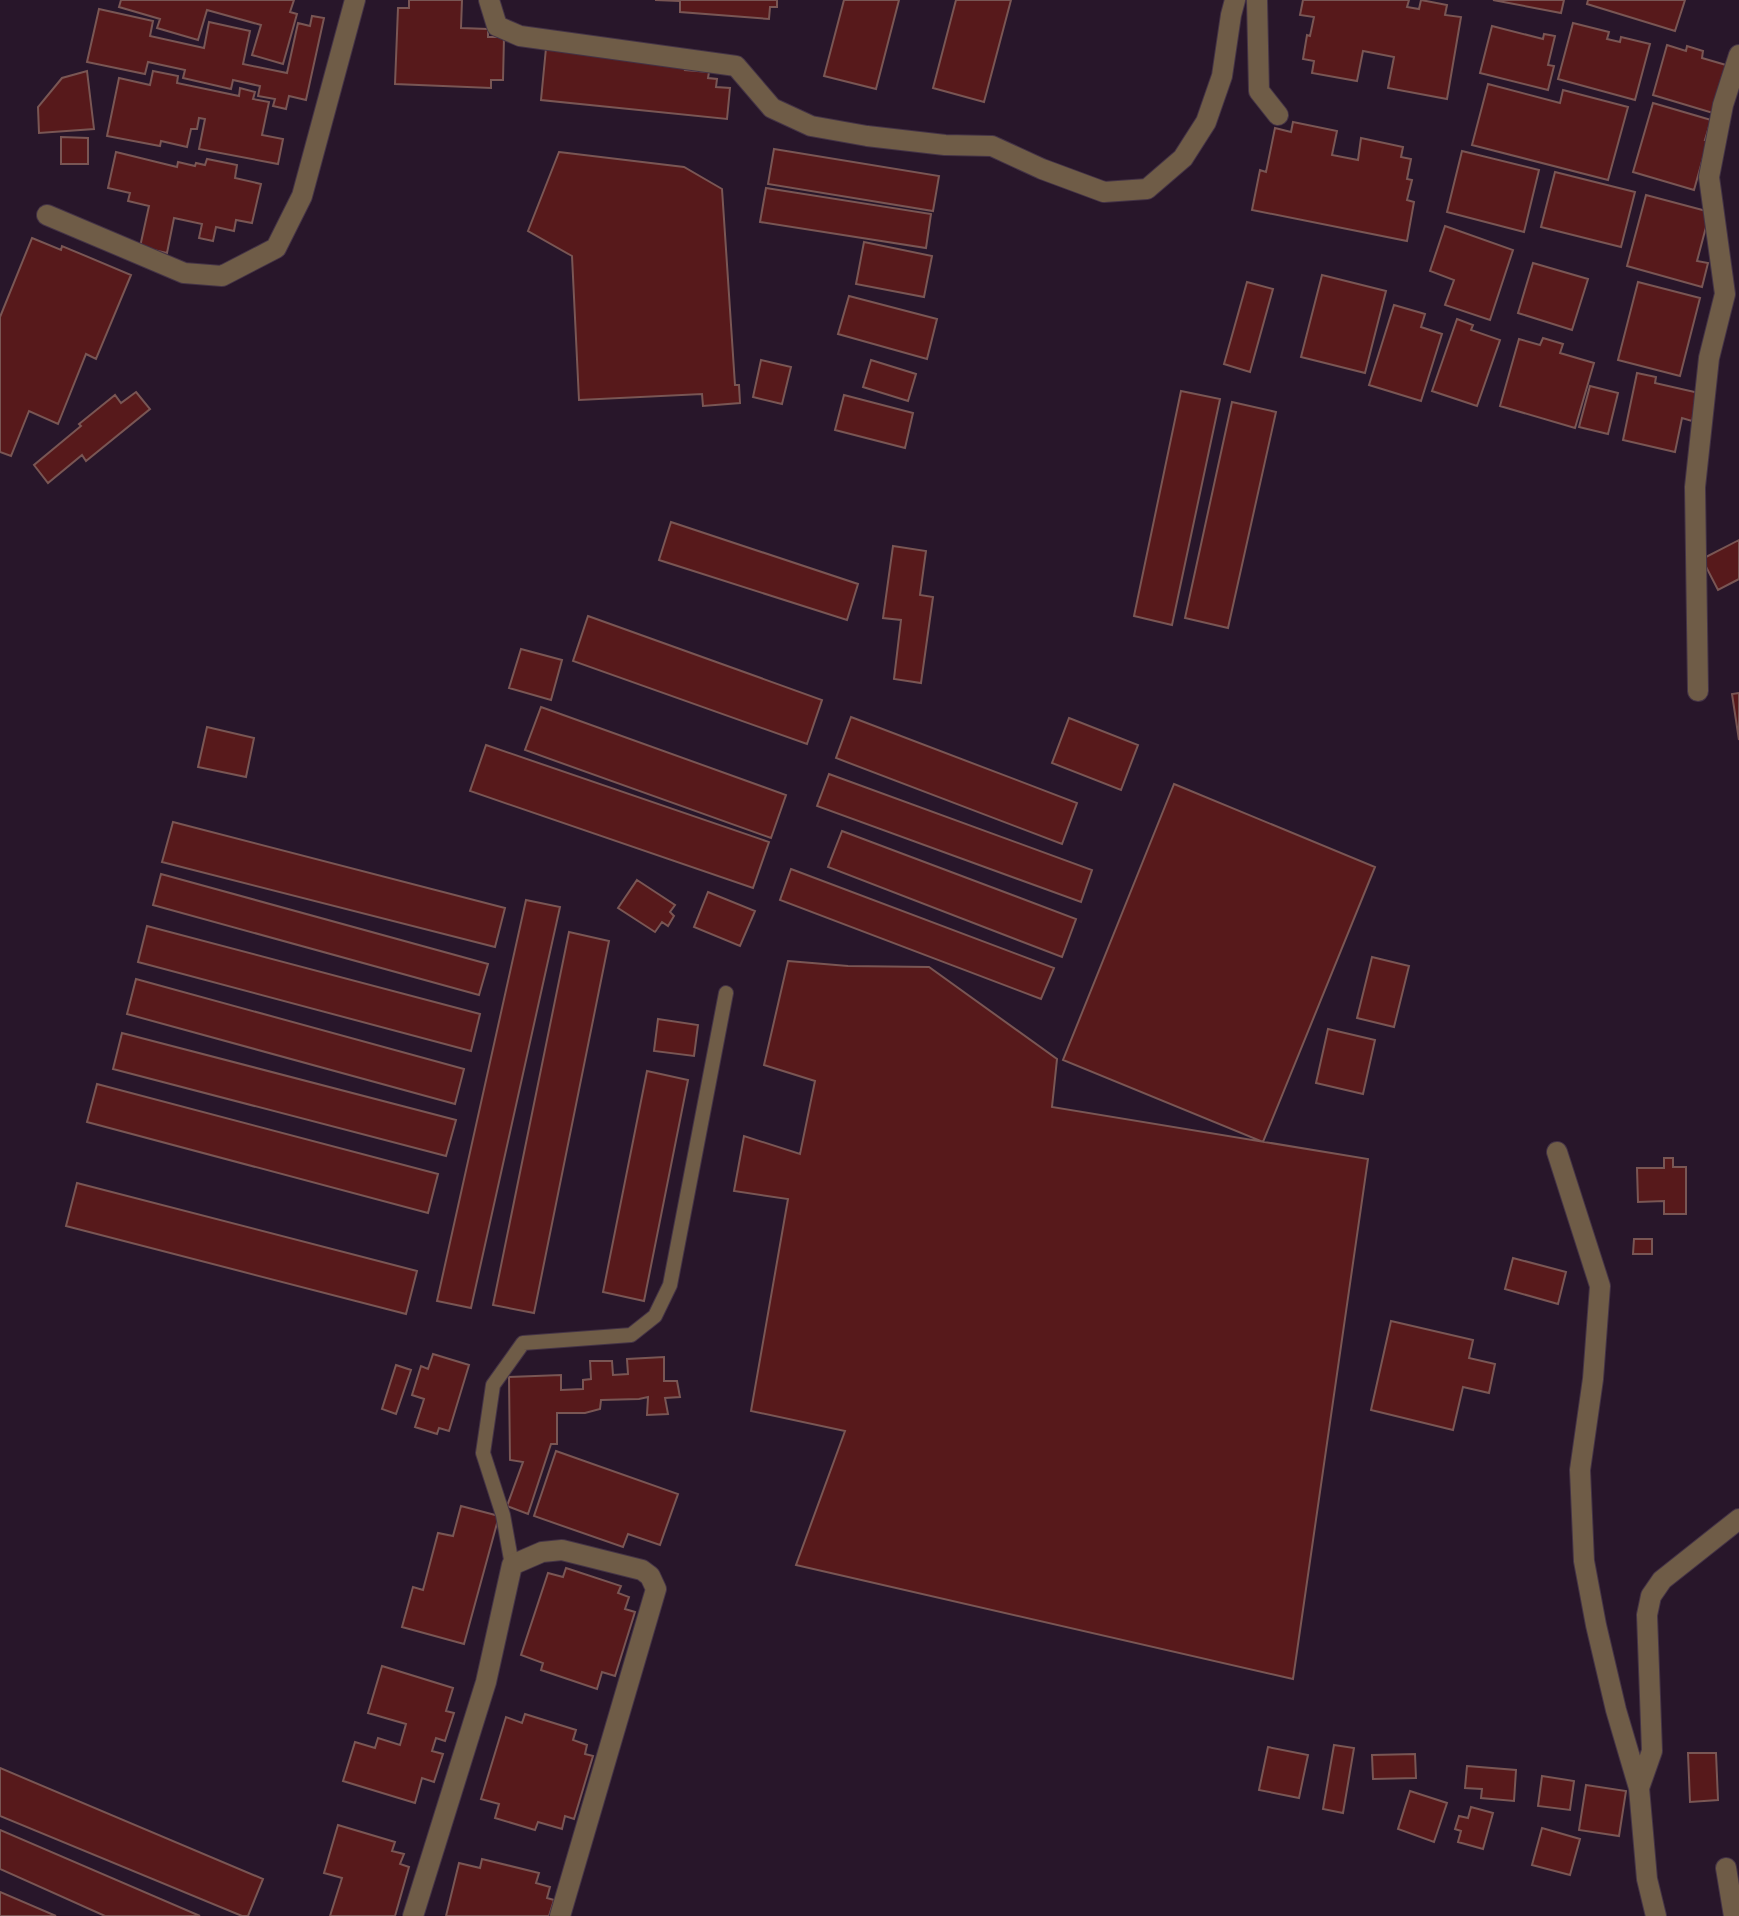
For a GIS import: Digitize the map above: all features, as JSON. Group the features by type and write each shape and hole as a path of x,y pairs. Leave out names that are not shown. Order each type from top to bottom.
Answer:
{"street":[{"path":"47,215 184,273 222,276 276,248 302,196 355,0"},
{"path":"489,0 497,26 520,36 736,66 772,108 811,126 945,145 992,146 1104,192 1147,189 1183,158 1206,122 1222,76 1235,0"},
{"path":"1257,0 1259,91 1278,115"},
{"path":"1698,691 1695,487 1709,358 1725,294 1709,177 1723,105 1739,55"},
{"path":"1557,1152 1600,1286 1593,1379 1580,1470 1584,1561 1616,1710 1639,1788 1647,1879 1656,1916"},
{"path":"1639,1788 1652,1751 1647,1615 1651,1596 1662,1580 1739,1519"},
{"path":"413,1916 486,1682 512,1565 542,1552 562,1550 642,1570 650,1576 656,1589 560,1916"},
{"path":"1726,1868 1734,1916"}],"lane":[{"path":"512,1565 503,1515 483,1453 493,1385 523,1343 631,1335 655,1316 670,1285 726,993"}],"building":[{"path":"121,0 294,0 290,12 297,14 283,64 252,55 261,25 207,10 198,40 157,28 160,19 119,7"},
{"path":"409,0 462,0 461,28 488,29 488,37 504,37 503,80 491,80 491,88 395,84 398,8 409,8"},
{"path":"655,0 777,0 777,7 770,7 769,19 680,12 680,1"},
{"path":"844,0 899,0 876,89 824,76"},
{"path":"956,0 1011,0 984,102 933,88"},
{"path":"1303,0 1409,0 1407,7 1419,9 1421,0 1447,5 1445,15 1461,17 1447,99 1388,88 1394,57 1363,51 1357,81 1312,73 1314,61 1303,59 1314,17 1300,15"},
{"path":"1493,0 1564,0 1561,13"},
{"path":"1588,0 1685,0 1675,31 1587,4"},
{"path":"99,9 153,21 150,36 204,48 209,22 250,31 243,64 287,73 298,23 310,26 312,16 324,18 306,100 289,96 286,109 273,106 275,99 258,96 260,86 233,80 231,89 183,78 185,70 148,62 145,74 87,62"},
{"path":"1573,23 1609,32 1607,39 1620,42 1621,37 1650,44 1635,100 1558,79"},
{"path":"1492,26 1543,39 1544,34 1555,36 1548,65 1554,66 1548,90 1480,73"},
{"path":"1667,45 1686,51 1687,46 1703,51 1702,58 1726,65 1713,113 1653,95"},
{"path":"546,48 686,65 685,70 709,72 708,78 717,79 716,87 730,88 727,119 541,100"},
{"path":"87,71 94,129 39,133 38,107 62,78"},
{"path":"153,71 178,76 177,83 239,96 240,88 255,92 253,99 269,102 262,135 283,139 278,164 199,149 205,119 199,118 197,129 191,129 187,147 161,141 160,146 107,136 119,78 150,85"},
{"path":"1488,84 1560,103 1563,90 1628,107 1608,180 1472,145"},
{"path":"1653,103 1711,120 1694,190 1633,172"},
{"path":"1293,122 1337,131 1332,155 1358,160 1361,138 1403,147 1401,157 1411,159 1407,179 1412,180 1407,200 1414,202 1407,241 1252,210 1260,170 1266,172 1275,128 1291,132"},
{"path":"61,137 88,138 88,164 61,164"},
{"path":"774,149 939,176 933,211 768,184"},
{"path":"1462,151 1539,170 1524,232 1447,212"},
{"path":"116,152 177,167 178,162 205,165 207,159 237,165 235,178 261,184 252,223 236,220 234,231 216,227 213,241 199,238 202,224 174,218 167,253 140,247 149,206 128,201 130,193 108,188"},
{"path":"559,152 684,167 722,189 735,385 739,385 740,403 703,406 702,394 579,400 572,256 528,231"},
{"path":"1555,172 1635,192 1621,247 1541,227"},
{"path":"766,188 931,214 926,248 760,222"},
{"path":"1646,195 1710,212 1697,261 1708,263 1702,287 1627,266"},
{"path":"1445,226 1513,250 1490,320 1445,305 1454,280 1430,271"},
{"path":"32,238 61,250 62,246 131,275 96,359 86,354 58,424 29,411 11,456 0,452 0,317"},
{"path":"864,242 932,256 924,297 856,284"},
{"path":"1533,263 1588,279 1572,330 1518,313"},
{"path":"1322,275 1386,291 1365,373 1301,357"},
{"path":"1247,282 1273,289 1250,372 1224,364"},
{"path":"1638,282 1700,298 1680,376 1618,360"},
{"path":"849,296 937,319 927,359 838,334"},
{"path":"1394,305 1425,314 1421,327 1442,334 1421,401 1369,385"},
{"path":"1457,319 1473,325 1471,330 1500,340 1477,406 1432,391"},
{"path":"1543,338 1563,344 1560,353 1594,363 1575,428 1500,406 1519,339 1540,345"},
{"path":"761,360 791,367 782,404 753,397"},
{"path":"871,360 916,374 908,401 863,387"},
{"path":"1637,373 1656,377 1655,383 1699,393 1692,421 1682,418 1675,452 1623,440"},
{"path":"1590,386 1618,393 1608,434 1579,427"},
{"path":"1181,391 1220,399 1172,625 1134,616"},
{"path":"136,392 150,409 86,461 82,455 48,483 34,465 115,395 121,403"},
{"path":"844,395 913,413 905,448 835,430"},
{"path":"1232,402 1276,412 1228,628 1185,618"},
{"path":"671,522 858,584 847,620 659,560"},
{"path":"1739,540 1739,579 1718,590 1702,559"},
{"path":"893,546 926,551 920,595 933,597 921,683 894,679 901,620 883,618"},
{"path":"588,616 822,700 807,744 573,661"},
{"path":"521,649 562,660 551,700 509,688"},
{"path":"1739,693 1739,740 1732,694"},
{"path":"541,707 786,795 771,838 525,750"},
{"path":"851,717 1077,803 1062,844 836,758"},
{"path":"1069,718 1138,745 1121,790 1052,763"},
{"path":"207,727 254,738 246,777 198,767"},
{"path":"486,745 769,842 753,888 470,791"},
{"path":"829,774 1092,870 1081,902 817,806"},
{"path":"1174,784 1375,867 1263,1142 1063,1060"},
{"path":"173,822 505,908 495,947 162,862"},
{"path":"842,831 1076,919 1062,957 828,867"},
{"path":"791,869 1054,968 1041,999 780,900"},
{"path":"161,874 488,964 479,995 153,905"},
{"path":"637,880 675,905 670,912 674,916 668,926 662,922 655,932 618,908"},
{"path":"708,892 755,911 740,946 694,927"},
{"path":"526,900 560,907 471,1308 437,1301"},
{"path":"147,926 480,1014 471,1051 138,962"},
{"path":"569,932 609,941 534,1313 493,1305"},
{"path":"1372,957 1409,966 1394,1027 1357,1018"},
{"path":"788,961 848,966 929,967 1057,1059 1052,1107 1368,1159 1293,1679 796,1565 845,1431 751,1411 788,1199 734,1191 744,1136 800,1154 815,1081 764,1065"},
{"path":"136,979 464,1069 455,1104 127,1014"},
{"path":"658,1019 698,1025 694,1056 654,1051"},
{"path":"1328,1029 1375,1040 1363,1094 1316,1083"},
{"path":"122,1033 456,1120 446,1156 113,1069"},
{"path":"647,1071 688,1080 644,1301 603,1292"},
{"path":"97,1084 438,1174 428,1213 87,1122"},
{"path":"1664,1158 1673,1158 1673,1167 1686,1167 1686,1214 1664,1214 1664,1201 1638,1202 1637,1168 1664,1168"},
{"path":"77,1183 417,1271 406,1314 66,1226"},
{"path":"1634,1239 1652,1239 1652,1254 1633,1254"},
{"path":"1513,1258 1566,1272 1558,1304 1505,1289"},
{"path":"1391,1321 1473,1340 1469,1358 1495,1364 1489,1393 1463,1387 1453,1430 1371,1410"},
{"path":"433,1354 469,1365 449,1431 439,1428 437,1434 415,1427 424,1399 412,1395 421,1366 428,1369"},
{"path":"664,1357 664,1381 677,1381 680,1397 665,1398 668,1414 647,1415 648,1397 601,1400 600,1409 585,1413 557,1413 557,1444 551,1444 528,1514 507,1506 523,1462 510,1460 509,1377 561,1375 561,1390 583,1389 583,1380 591,1379 590,1361 612,1361 613,1375 628,1374 627,1359"},
{"path":"396,1365 411,1370 396,1414 382,1409"},
{"path":"556,1451 678,1494 660,1545 628,1534 623,1547 534,1516"},
{"path":"461,1506 499,1516 464,1644 402,1627 413,1587 423,1590 438,1533 453,1536"},
{"path":"566,1568 621,1586 618,1593 629,1597 625,1609 635,1612 615,1676 602,1672 597,1689 541,1670 543,1663 521,1655 548,1573 563,1577"},
{"path":"382,1666 453,1688 446,1711 454,1713 445,1741 436,1738 432,1751 443,1754 434,1782 422,1778 415,1803 343,1781 355,1742 375,1748 378,1738 400,1745 406,1724 368,1713"},
{"path":"525,1714 576,1730 573,1740 587,1745 585,1754 593,1756 574,1819 565,1816 562,1829 538,1822 535,1830 495,1818 499,1804 481,1799 506,1717 522,1723"},
{"path":"1334,1745 1354,1748 1343,1813 1323,1809"},
{"path":"1268,1747 1308,1755 1299,1798 1259,1790"},
{"path":"1688,1753 1716,1753 1718,1800 1690,1802"},
{"path":"1415,1754 1416,1778 1373,1779 1372,1755"},
{"path":"1467,1766 1516,1770 1514,1801 1481,1798 1482,1789 1465,1788"},
{"path":"0,1768 263,1879 248,1916 0,1816"},
{"path":"1542,1776 1574,1781 1570,1810 1538,1806"},
{"path":"1586,1785 1626,1791 1619,1836 1579,1830"},
{"path":"1410,1791 1447,1803 1434,1842 1398,1829"},
{"path":"1471,1807 1493,1813 1483,1849 1458,1842 1461,1831 1455,1829 1459,1816 1468,1818"},
{"path":"338,1825 395,1842 392,1851 404,1854 400,1864 409,1867 395,1916 330,1916 342,1878 324,1873"},
{"path":"1542,1828 1580,1839 1570,1875 1532,1865"},
{"path":"0,1830 200,1916 105,1916 0,1869"},
{"path":"482,1859 539,1873 536,1883 550,1887 547,1898 554,1900 549,1916 446,1916 459,1863 480,1868"},
{"path":"0,1892 56,1916 0,1916"}]}
